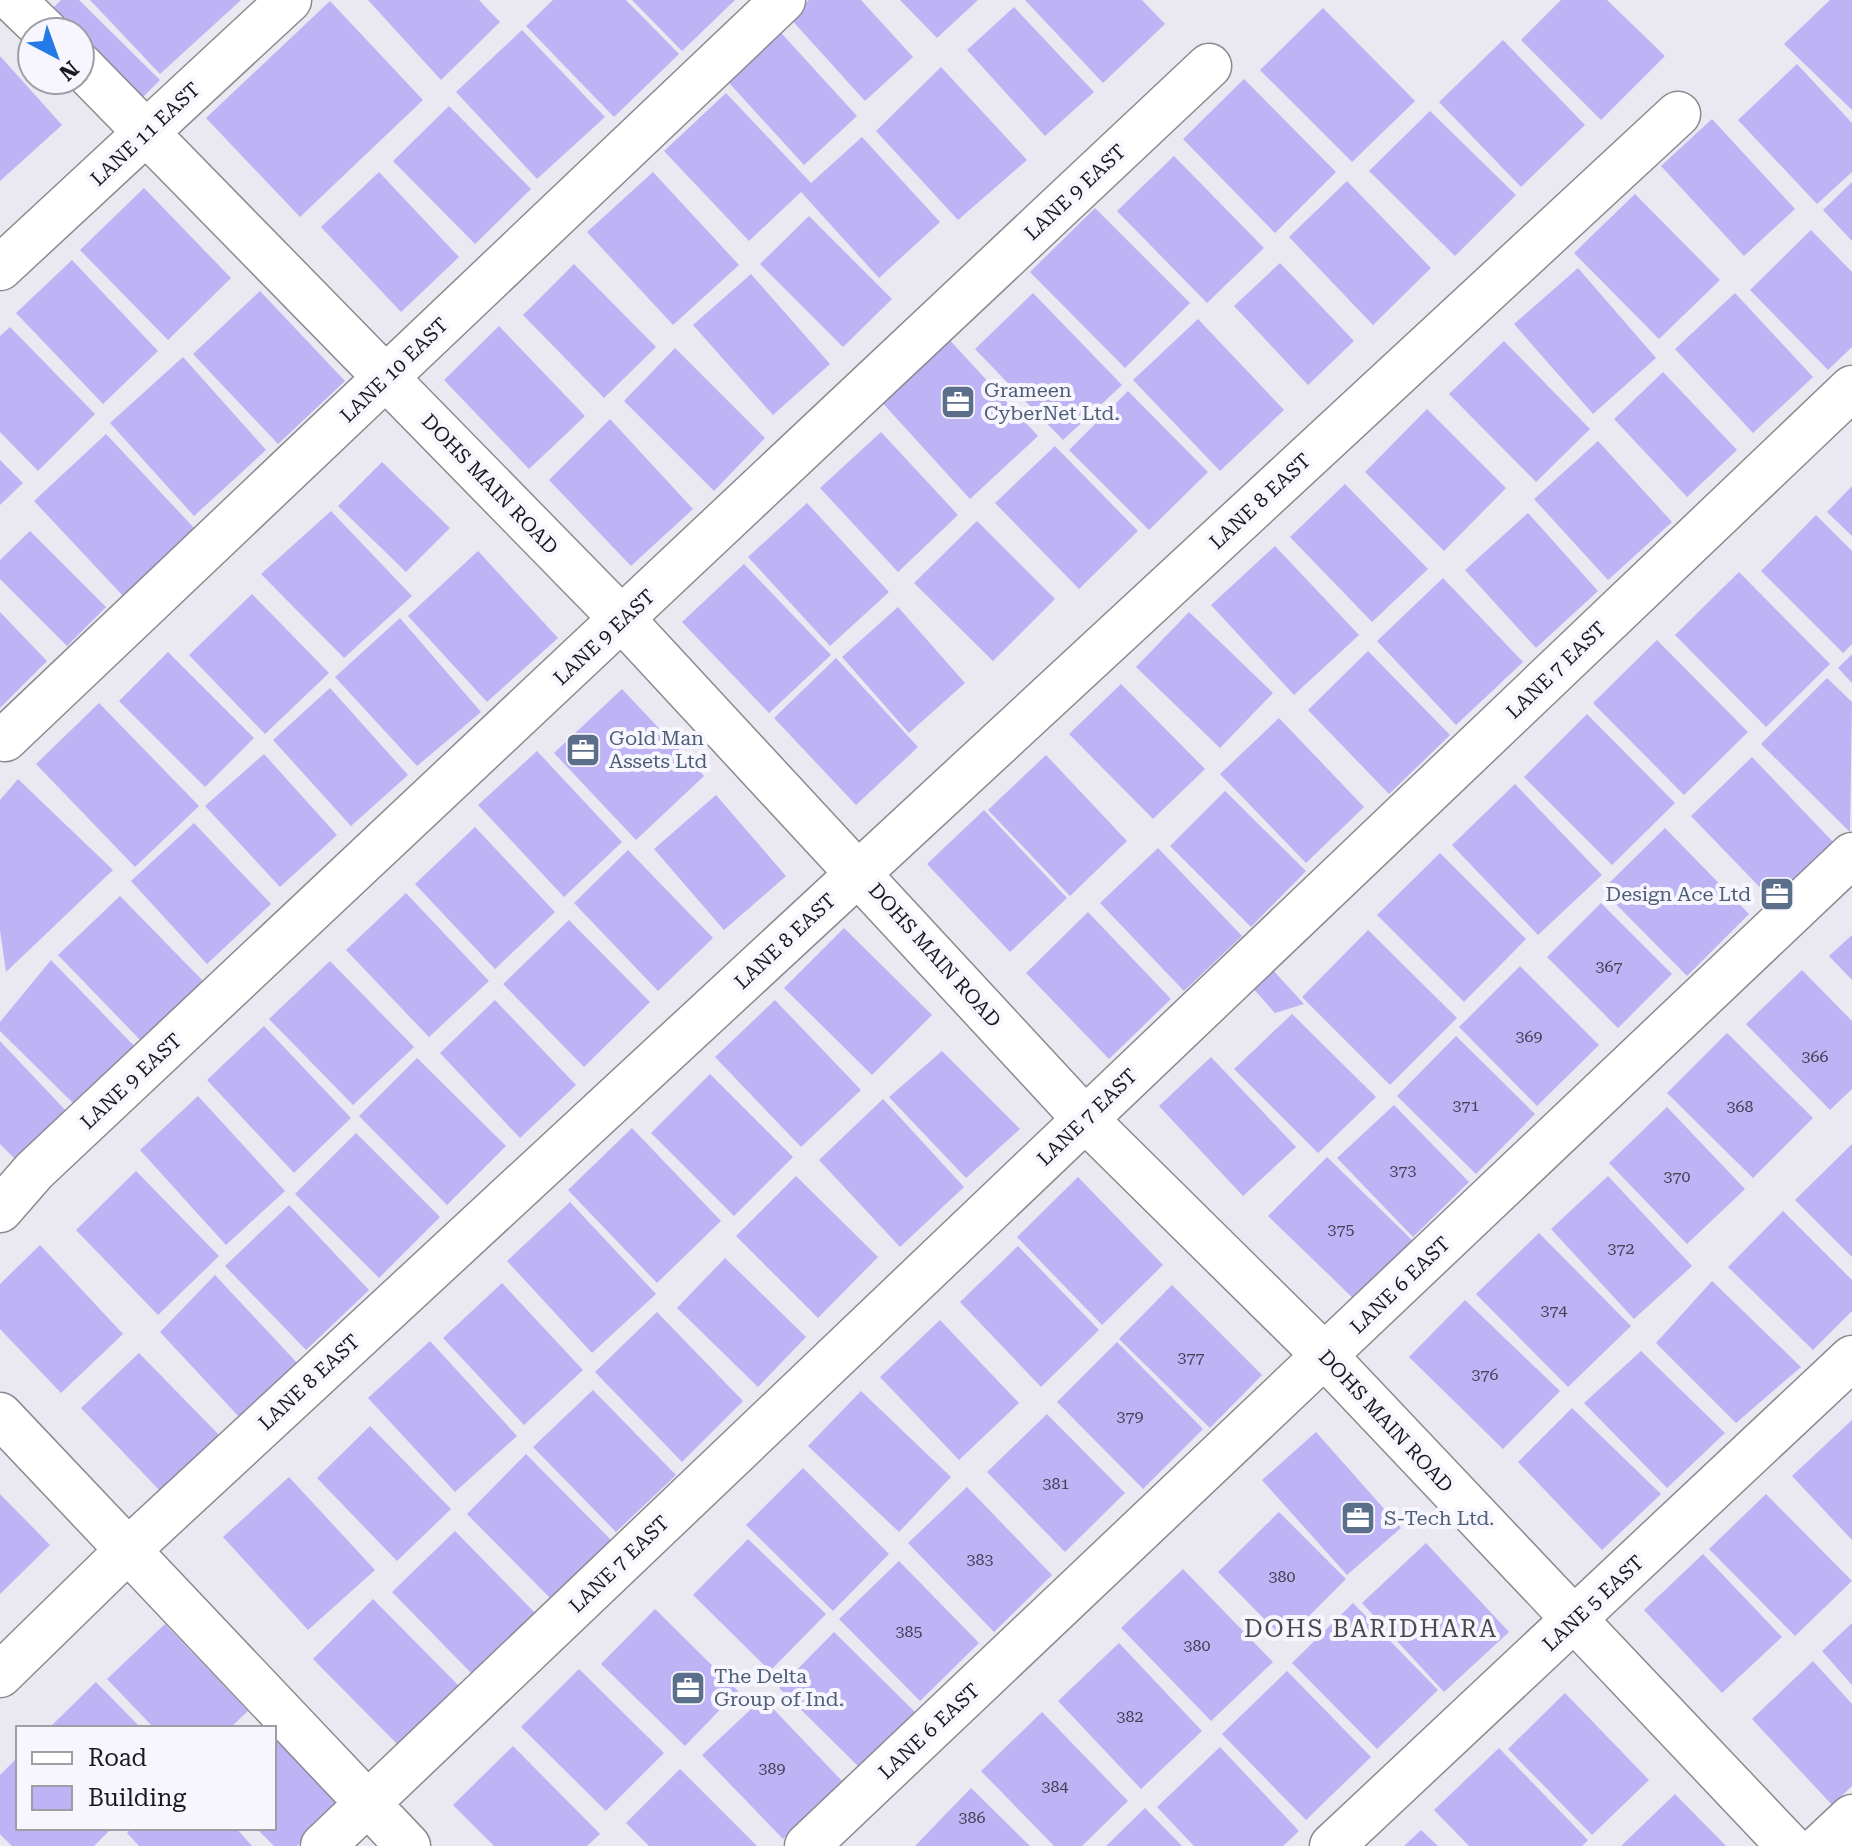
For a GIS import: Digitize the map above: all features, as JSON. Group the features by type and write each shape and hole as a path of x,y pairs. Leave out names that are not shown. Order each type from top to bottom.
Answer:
{"street":[{"path":"13,0 30,16"},
{"name":"LANE 11 EAST","path":"0,268 289,0"},
{"name":"LANE 10 EAST","path":"5,739 783,0"},
{"name":"LANE 9 EAST","path":"0,1210 34,1171 1209,66"},
{"name":"DOHS MAIN ROAD","path":"96,81 623,620 1085,1119 1325,1356 1789,1846"},
{"name":"LANE 8 EAST","path":"0,1675 128,1550 1678,114"},
{"name":"LANE 7 EAST","path":"323,1846 1852,388"},
{"name":"LANE 6 EAST","path":"807,1846 1852,855"},
{"name":"LANE 5 EAST","path":"1332,1846 1852,1358"},
{"path":"0,1415 408,1846"},
{"path":"1821,1846 1852,1817"}],"building":[{"path":"61,0 79,0 95,16 45,16"},
{"path":"90,0 241,0 160,74"},
{"path":"368,0 479,0 500,22 441,80"},
{"path":"553,0 626,0 679,54 614,117 526,26"},
{"path":"632,0 735,0 682,51"},
{"path":"809,0 861,0 913,57 865,101 789,17"},
{"path":"900,0 978,0 937,38"},
{"path":"1025,0 1142,0 1165,24 1103,83"},
{"path":"1561,0 1607,0 1665,56 1601,120 1521,40"},
{"path":"1830,0 1852,0 1852,110 1784,44"},
{"path":"330,1 423,100 300,217 206,118"},
{"path":"1014,7 1094,92 1045,136 967,50"},
{"path":"1323,8 1415,101 1352,162 1260,70"},
{"path":"96,17 160,80 132,108 96,73"},
{"path":"773,24 857,116 804,165 720,73"},
{"path":"522,30 605,117 537,179 456,92"},
{"path":"1503,40 1585,125 1521,187 1439,102"},
{"path":"0,56 16,74 16,96 36,96 62,125 0,181"},
{"path":"1797,64 1852,123 1852,172 1817,204 1738,120"},
{"path":"941,67 1027,160 958,220 876,131"},
{"path":"1244,79 1336,172 1275,233 1183,139"},
{"path":"726,93 811,183 862,137 940,222 879,278 801,192 749,241 664,151"},
{"path":"449,106 531,189 475,244 393,161"},
{"path":"1430,111 1516,195 1455,256 1369,171"},
{"path":"1712,119 1795,209 1744,256 1661,166"},
{"path":"1174,156 1264,248 1207,303 1117,211"},
{"path":"379,172 459,257 401,312 321,227"},
{"path":"653,172 739,265 673,325 587,232"},
{"path":"1347,181 1431,268 1373,325 1289,237"},
{"path":"1852,182 1852,241 1823,210"},
{"path":"144,188 231,278 168,340 80,250"},
{"path":"1635,194 1720,280 1659,339 1574,253"},
{"path":"1095,208 1190,303 1125,368 1030,272"},
{"path":"809,216 892,299 843,347 760,264"},
{"path":"1811,230 1852,272 1852,347 1828,370 1750,290"},
{"path":"72,260 158,351 103,404 16,313"},
{"path":"1280,263 1354,341 1308,385 1234,306"},
{"path":"574,264 656,347 604,398 523,315"},
{"path":"1578,268 1656,358 1593,414 1514,324"},
{"path":"751,274 830,364 773,415 693,325"},
{"path":"260,291 345,381 278,444 193,354"},
{"path":"1033,293 1122,385 1063,440 975,349"},
{"path":"1735,293 1813,377 1753,433 1675,349"},
{"path":"1198,319 1284,410 1220,471 1133,380"},
{"path":"499,326 585,416 529,469 444,380"},
{"path":"10,327 95,414 38,471 0,432 0,336"},
{"path":"946,336 1038,436 970,499 878,398"},
{"path":"1504,341 1590,429 1536,482 1449,394"},
{"path":"675,348 765,438 714,491 624,401"},
{"path":"183,357 266,450 194,516 110,423"},
{"path":"1663,372 1737,450 1687,497 1614,419"},
{"path":"1128,391 1208,472 1149,530 1069,450"},
{"path":"1427,409 1506,488 1444,551 1365,472"},
{"path":"610,419 693,509 631,566 549,480"},
{"path":"881,432 958,515 898,572 820,488"},
{"path":"106,434 196,530 124,597 34,501"},
{"path":"1598,441 1672,522 1608,580 1534,499"},
{"path":"1055,446 1138,531 1079,589 995,503"},
{"path":"0,460 23,483 0,505"},
{"path":"382,462 450,528 406,572 338,506"},
{"path":"1345,484 1428,569 1372,622 1290,537"},
{"path":"1852,486 1852,536 1827,512"},
{"path":"807,503 889,592 830,646 748,557"},
{"path":"331,511 412,596 344,658 261,574"},
{"path":"1528,513 1598,591 1536,648 1465,570"},
{"path":"1816,515 1852,551 1852,644 1843,653 1761,571"},
{"path":"977,521 1055,599 993,661 914,583"},
{"path":"30,531 106,607 67,646 0,579 0,560"},
{"path":"1275,546 1359,635 1294,695 1211,605"},
{"path":"478,551 558,638 487,702 408,616"},
{"path":"744,564 831,655 769,713 682,622"},
{"path":"1739,572 1830,664 1766,727 1675,635"},
{"path":"1443,578 1523,662 1456,725 1377,641"},
{"path":"252,594 329,673 265,734 189,655"},
{"path":"898,607 965,683 909,733 842,657"},
{"path":"0,612 47,661 0,708"},
{"path":"1189,612 1273,693 1220,748 1136,667"},
{"path":"400,618 481,712 417,766 335,677"},
{"path":"1657,640 1748,732 1684,795 1593,703"},
{"path":"1368,651 1450,735 1389,794 1308,710"},
{"path":"168,652 254,738 205,787 119,701"},
{"path":"1852,654 1852,683 1838,668"},
{"path":"836,658 918,747 856,805 774,718"},
{"path":"1827,678 1852,702 1850,832 1761,744"},
{"path":"1121,684 1205,769 1153,819 1069,734"},
{"path":"330,688 408,775 351,826 273,740"},
{"path":"622,689 704,776 636,840 554,753"},
{"path":"99,703 199,806 135,867 36,764"},
{"path":"1587,714 1675,803 1612,865 1524,777"},
{"path":"1279,718 1364,807 1306,863 1220,774"},
{"path":"537,751 622,842 564,897 478,805"},
{"path":"264,754 337,835 280,887 205,806"},
{"path":"1046,755 1127,841 1070,896 988,810"},
{"path":"1752,757 1835,844 1775,903 1691,816"},
{"path":"18,779 113,870 6,972 0,930 0,800"},
{"path":"1515,784 1602,875 1538,935 1452,845"},
{"path":"1225,791 1306,871 1251,927 1170,846"},
{"path":"716,795 786,876 724,930 654,849"},
{"path":"984,810 1067,898 1010,952 927,864"},
{"path":"194,823 271,904 207,964 131,881"},
{"path":"475,827 555,912 495,969 415,884"},
{"path":"1665,828 1749,914 1687,976 1602,890"},
{"path":"1158,848 1242,936 1184,991 1100,903"},
{"path":"628,850 713,938 658,991 574,903"},
{"path":"1440,853 1526,939 1464,1002 1377,915"},
{"path":"406,893 489,981 429,1037 346,950"},
{"path":"120,896 206,984 144,1044 58,955"},
{"path":"1601,903 1672,974 1618,1028 1547,957"},
{"path":"1088,912 1171,999 1109,1059 1026,973"},
{"path":"569,920 650,1002 584,1067 503,984"},
{"path":"844,928 932,1015 872,1075 784,988"},
{"path":"1368,930 1457,1018 1390,1085 1302,997"},
{"path":"1852,935 1852,980 1829,956"},
{"path":"51,960 139,1051 79,1109 0,1031 0,1022"},
{"path":"330,961 414,1047 353,1105 269,1019"},
{"path":"1520,966 1599,1045 1537,1106 1459,1027"},
{"path":"1271,968 1304,1004 1275,1013 1251,986"},
{"path":"1802,970 1852,1021 1852,1089 1830,1110 1746,1024"},
{"path":"495,1000 576,1085 520,1138 440,1053"},
{"path":"775,1000 861,1090 801,1147 715,1057"},
{"path":"1292,1014 1376,1097 1318,1153 1234,1069"},
{"path":"264,1026 351,1118 294,1173 207,1080"},
{"path":"1727,1033 1813,1118 1753,1178 1667,1093"},
{"path":"1456,1036 1535,1114 1476,1174 1397,1096"},
{"path":"0,1041 69,1114 19,1163 0,1144"},
{"path":"942,1051 1020,1129 966,1178 889,1097"},
{"path":"1211,1057 1296,1147 1243,1196 1159,1106"},
{"path":"417,1058 506,1146 447,1205 359,1116"},
{"path":"710,1074 793,1157 734,1216 651,1133"},
{"path":"198,1096 285,1191 226,1245 140,1150"},
{"path":"883,1099 964,1187 900,1247 819,1160"},
{"path":"1394,1105 1469,1182 1413,1237 1337,1158"},
{"path":"1667,1107 1745,1189 1687,1244 1609,1163"},
{"path":"632,1128 721,1221 657,1283 568,1190"},
{"path":"356,1133 440,1217 379,1278 295,1194"},
{"path":"1852,1144 1852,1257 1795,1200"},
{"path":"1327,1157 1414,1242 1356,1301 1268,1216"},
{"path":"136,1171 219,1256 158,1315 76,1230"},
{"path":"796,1176 878,1257 818,1318 736,1236"},
{"path":"1608,1176 1692,1266 1634,1319 1551,1229"},
{"path":"1078,1177 1163,1265 1102,1325 1017,1237"},
{"path":"570,1202 656,1294 592,1353 507,1261"},
{"path":"289,1205 369,1290 306,1350 225,1266"},
{"path":"1783,1211 1852,1280 1852,1311 1813,1350 1728,1267"},
{"path":"1539,1233 1631,1326 1568,1387 1476,1294"},
{"path":"40,1245 123,1334 61,1393 0,1329 0,1284"},
{"path":"1018,1246 1099,1330 1041,1387 960,1302"},
{"path":"725,1258 806,1337 758,1387 677,1308"},
{"path":"215,1275 299,1365 241,1419 160,1332"},
{"path":"1712,1281 1801,1367 1736,1423 1656,1343"},
{"path":"502,1283 583,1370 524,1425 443,1338"},
{"path":"1172,1285 1262,1375 1210,1428 1119,1339"},
{"path":"1465,1300 1560,1391 1503,1449 1409,1357"},
{"path":"657,1312 743,1401 682,1462 595,1372"},
{"path":"940,1320 1019,1403 959,1460 880,1377"},
{"path":"430,1341 517,1436 455,1492 368,1398"},
{"path":"1117,1342 1203,1429 1143,1489 1057,1402"},
{"path":"1641,1351 1725,1433 1667,1488 1584,1403"},
{"path":"139,1353 220,1436 161,1492 81,1408"},
{"path":"593,1390 676,1475 616,1532 533,1447"},
{"path":"861,1391 951,1477 899,1532 808,1446"},
{"path":"1572,1408 1661,1494 1602,1550 1518,1462"},
{"path":"1047,1414 1125,1493 1065,1552 987,1472"},
{"path":"1852,1420 1852,1540 1792,1476"},
{"path":"370,1426 451,1509 397,1561 317,1478"},
{"path":"1316,1432 1401,1528 1347,1575 1262,1480"},
{"path":"526,1454 611,1540 551,1599 467,1514"},
{"path":"803,1468 889,1554 833,1611 746,1525"},
{"path":"289,1477 375,1570 308,1630 223,1537"},
{"path":"967,1487 1052,1575 994,1632 908,1543"},
{"path":"0,1494 50,1545 0,1594"},
{"path":"1766,1494 1852,1581 1795,1636 1709,1549"},
{"path":"1279,1512 1346,1579 1285,1640 1218,1572"},
{"path":"455,1531 538,1616 475,1677 392,1592"},
{"path":"748,1539 826,1614 770,1671 693,1595"},
{"path":"1426,1543 1509,1632 1444,1692 1362,1603"},
{"path":"1703,1554 1782,1637 1722,1693 1644,1610"},
{"path":"899,1561 979,1643 920,1701 839,1619"},
{"path":"1183,1569 1273,1662 1211,1721 1121,1628"},
{"path":"373,1599 458,1685 398,1745 313,1659"},
{"path":"1353,1603 1438,1690 1377,1749 1292,1663"},
{"path":"655,1609 738,1691 685,1746 601,1664"},
{"path":"1852,1623 1852,1685 1822,1651"},
{"path":"165,1624 248,1711 232,1726 152,1726 107,1679"},
{"path":"834,1632 916,1713 861,1769 779,1688"},
{"path":"1119,1643 1202,1731 1141,1789 1058,1701"},
{"path":"1813,1661 1852,1704 1852,1786 1832,1805 1752,1719"},
{"path":"579,1669 664,1753 606,1811 521,1727"},
{"path":"1287,1671 1371,1757 1306,1820 1222,1734"},
{"path":"96,1682 139,1726 51,1726"},
{"path":"1565,1693 1649,1780 1592,1835 1508,1749"},
{"path":"763,1698 842,1781 783,1839 702,1755"},
{"path":"1042,1712 1128,1801 1082,1846 1054,1846 981,1771"},
{"path":"276,1731 344,1798 297,1846 274,1846 258,1830 276,1830"},
{"path":"513,1746 600,1834 587,1846 494,1846 453,1805"},
{"path":"1220,1747 1299,1831 1283,1846 1194,1846 1157,1807"},
{"path":"1499,1748 1588,1840 1582,1846 1469,1846 1434,1810"},
{"path":"16,1759 16,1830 110,1830 94,1846 12,1846 0,1834 0,1775"},
{"path":"680,1769 757,1846 649,1846 626,1823"},
{"path":"971,1788 1030,1846 915,1846"},
{"path":"1675,1794 1726,1846 1621,1846"},
{"path":"1145,1808 1182,1846 1106,1846"},
{"path":"130,1830 238,1830 252,1846 139,1846 127,1833"},
{"path":"1421,1830 1438,1846 1404,1846"}],"place":[{"name":"Grameen CyberNet Ltd.","path":"958,402"},
{"name":"Gold Man Assets Ltd","path":"583,750"},
{"name":"Design Ace Ltd","path":"1777,894"},
{"name":"S-Tech Ltd.","path":"1358,1518"},
{"name":"The Delta Group of Ind.","path":"688,1688"}],"district":[{"name":"DOHS BARIDHARA","path":"1371,1629"}]}
